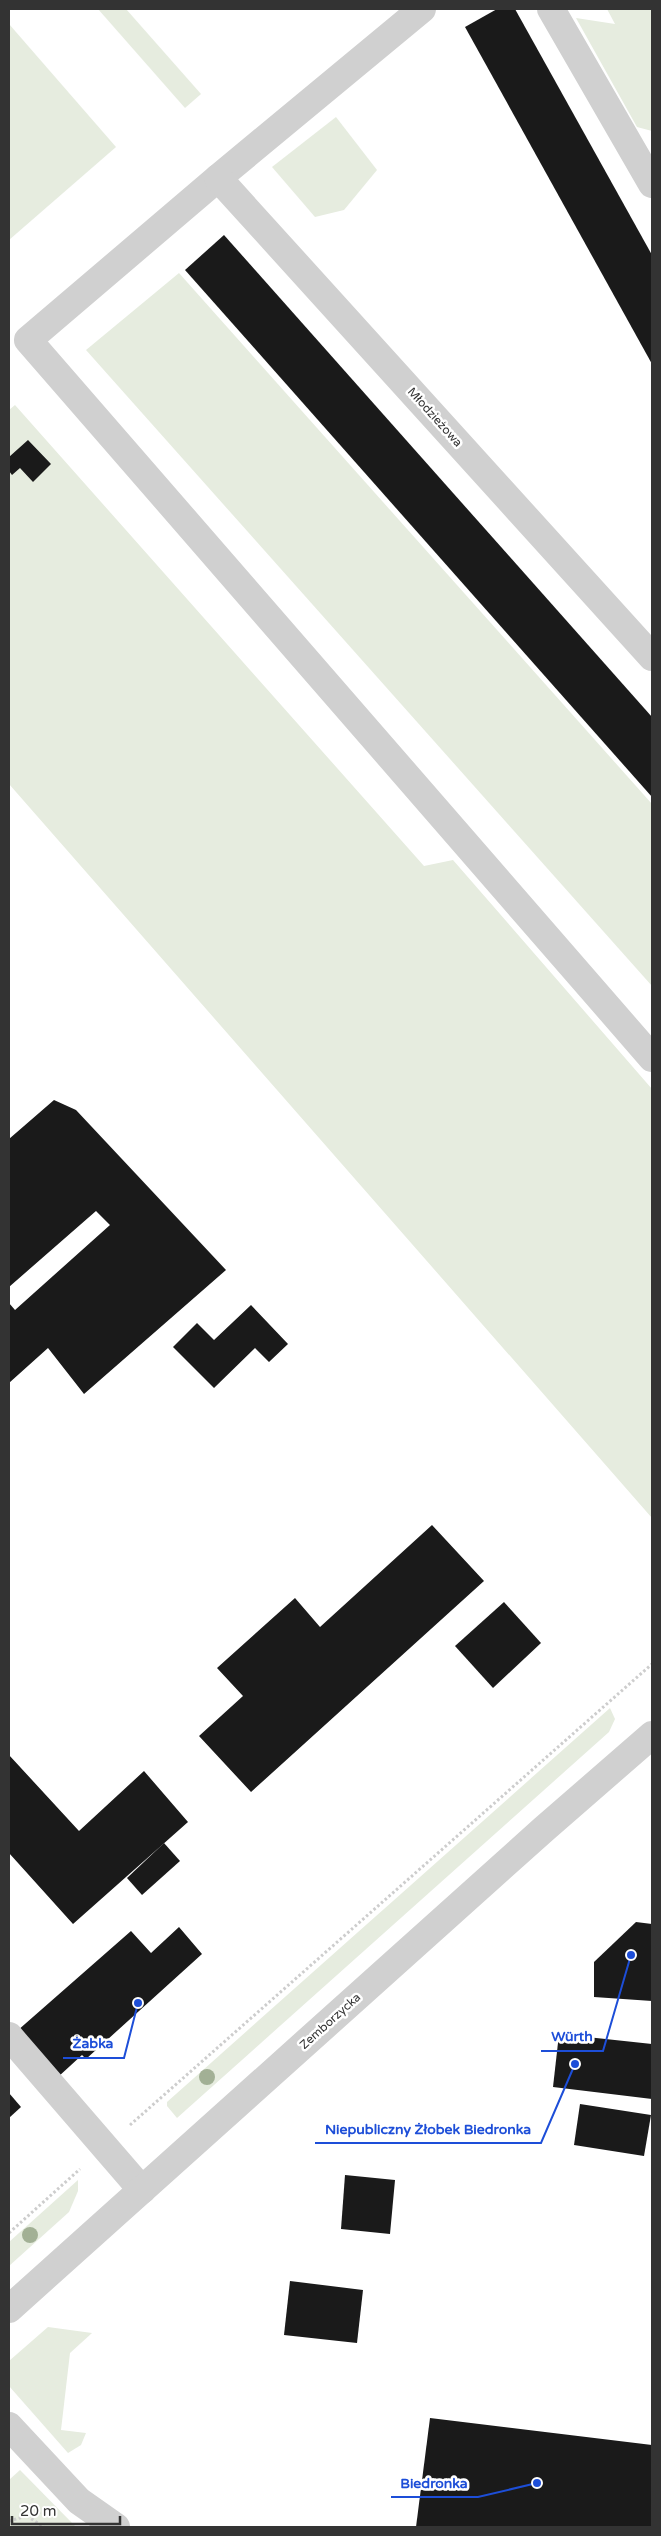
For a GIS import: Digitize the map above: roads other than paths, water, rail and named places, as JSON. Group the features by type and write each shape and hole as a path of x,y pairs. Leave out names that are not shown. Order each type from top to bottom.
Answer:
{"street":[{"path":"422,9 218,178 28,340 652,1058"},
{"path":"551,9 652,184"},
{"name":"Młodzieżowa","path":"218,178 652,657"},
{"name":"Zemborzycka","path":"9,2309 529,1842 652,1735"},
{"path":"9,2036 142,2190"},
{"path":"9,2426 79,2501 116,2527"}],"place":[{"name":"Würth","path":"631,1955"},
{"name":"Żabka","path":"138,2003"},
{"name":"Niepubliczny Żłobek Biedronka","path":"575,2064"},
{"name":"Biedronka","path":"537,2483"}]}
